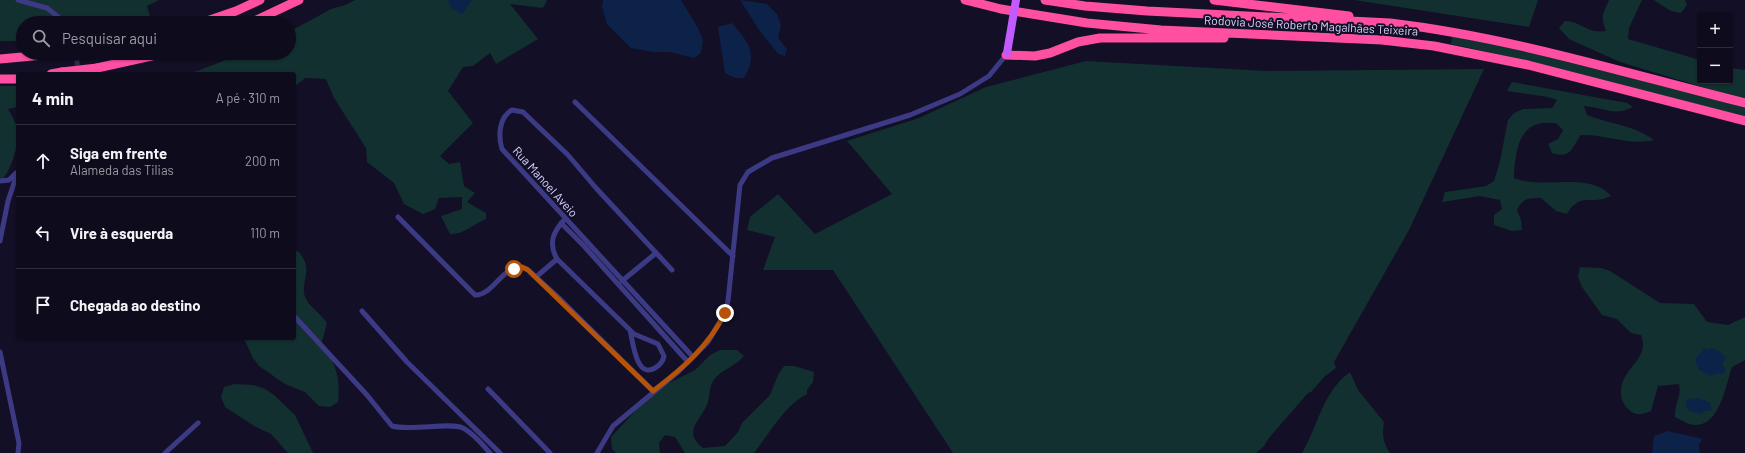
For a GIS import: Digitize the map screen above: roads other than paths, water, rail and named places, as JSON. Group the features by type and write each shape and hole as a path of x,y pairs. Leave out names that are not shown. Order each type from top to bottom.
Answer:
{"highway":[{"path":"221,16 260,0"},
{"path":"265,16 299,0"},
{"name":"Rodovia José Roberto Magalhães Teixeira","path":"965,0 1001,9 1087,23 1161,30 1382,40 1454,50 1528,65 1745,121"},
{"name":"Rodovia José Roberto Magalhães Teixeira","path":"1044,0 1086,6 1147,11 1390,23 1458,33 1523,47 1745,103"},
{"path":"1214,0 1361,17 1390,23"},
{"path":"1006,54 1035,56 1050,53 1078,42 1100,38 1189,39 1303,36"},
{"path":"0,59 16,57"},
{"path":"62,72 97,68 133,60"},
{"path":"0,79 16,79"}],"main road":[{"path":"1006,54 1016,0"}],"street":[{"path":"18,0 47,8 57,16"},
{"path":"597,453 613,426 688,362 708,342 725,313 733,256 740,185 748,172 772,158 934,106 990,76 1006,54"},
{"path":"575,102 733,256"},
{"name":"Rua Manoel Aveio","path":"672,270 596,188 568,155 523,112 512,110 506,113 501,124 499,140 502,149 563,221 693,357"},
{"path":"0,181 9,180 16,173"},
{"path":"0,241 8,201 16,175"},
{"path":"398,217 474,295 482,293 504,275 518,268 525,268 653,391"},
{"path":"630,330 640,366 643,369 651,370 658,366 664,356 658,344 640,338 630,330 557,259 551,244 552,235 563,221 688,362"},
{"path":"622,281 656,253"},
{"path":"536,277 557,259"},
{"path":"362,311 408,362 500,453"},
{"path":"296,318 367,395 392,426 420,428 459,426 471,434 490,453"},
{"path":"0,352 18,443 18,453"},
{"path":"488,389 550,453"},
{"path":"165,453 198,423"}],"water":[{"path":"448,0 472,0 462,14 452,9"},
{"path":"603,0 681,0 698,28 703,40 701,53 694,58 670,52 653,52 631,48 607,24 602,7"},
{"path":"740,0 767,4 777,14 781,25 778,38 787,49 785,56 778,54 759,30"},
{"path":"732,23 743,36 750,48 751,62 744,78 735,78 725,73 718,27"},
{"path":"1704,348 1709,350 1712,348 1726,357 1722,363 1726,370 1723,374 1718,373 1711,376 1699,370 1695,360"},
{"path":"1698,398 1709,402 1712,410 1705,411 1700,414 1689,411 1686,406 1687,399"},
{"path":"1668,431 1703,439 1699,444 1700,453 1652,453 1654,436"}],"tunnel":[{"path":"77,60 78,72"}]}
